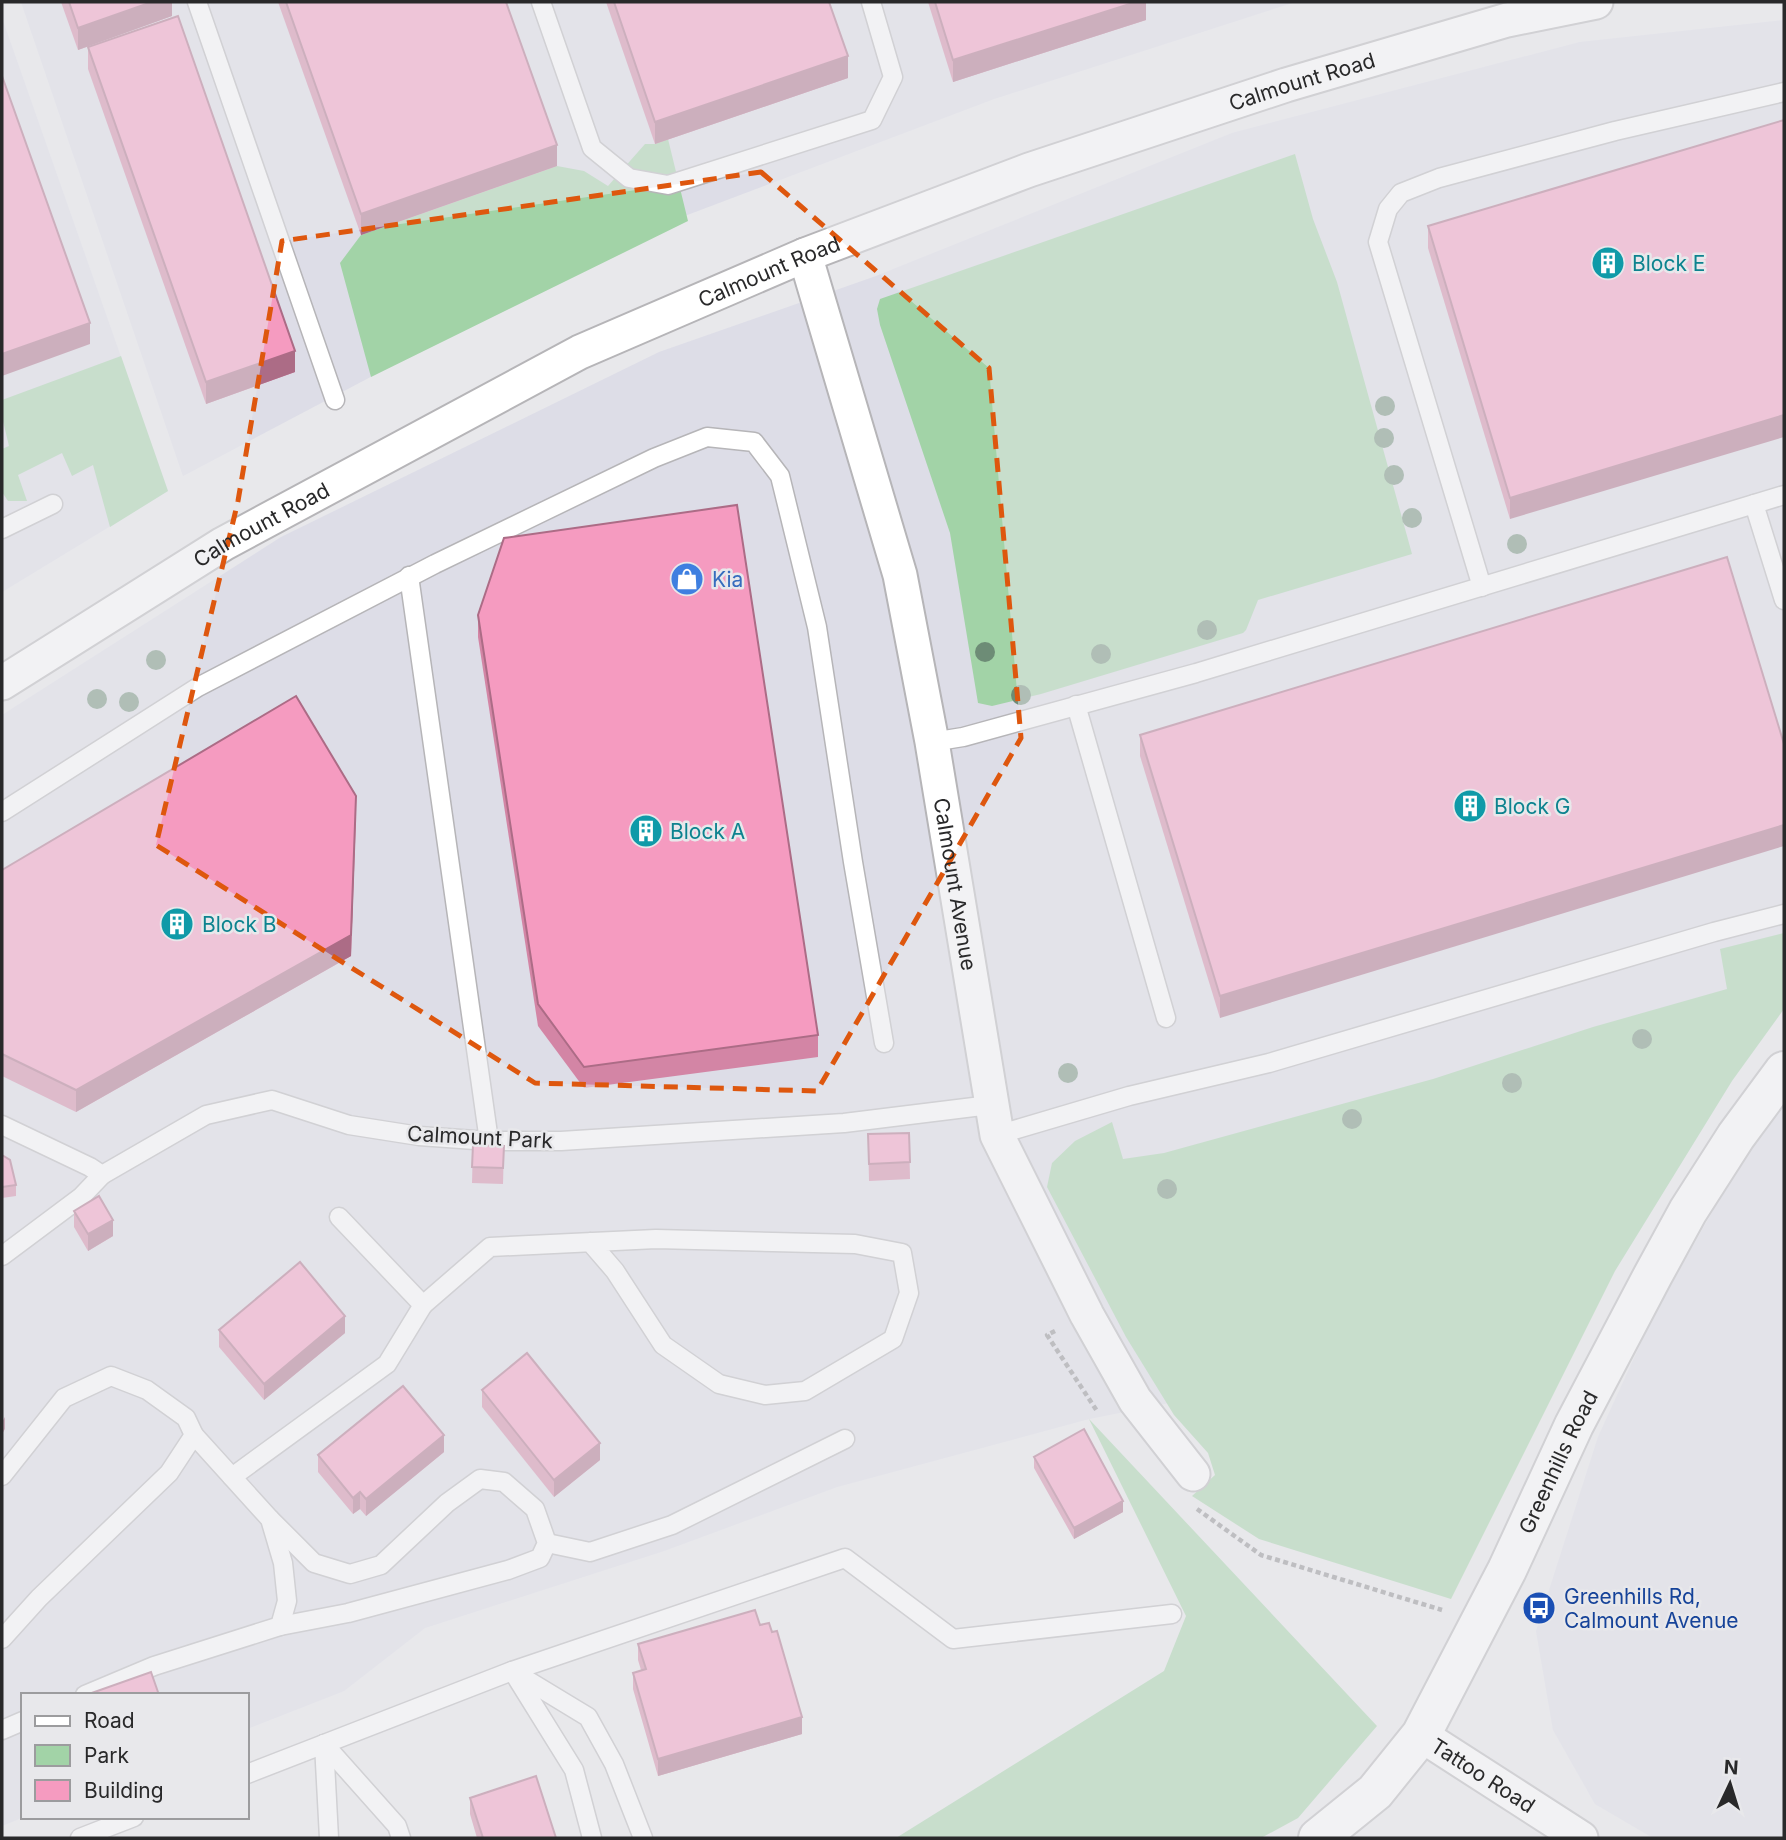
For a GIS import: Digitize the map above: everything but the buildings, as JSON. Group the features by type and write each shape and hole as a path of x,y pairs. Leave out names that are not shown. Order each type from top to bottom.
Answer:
{"main road":[{"name":"Greenhills Road","path":"1318,1838 1375,1792 1421,1735 1507,1570 1574,1425 1653,1275 1688,1211 1729,1146 1784,1071"}],"street":[{"name":"Calmount Road","path":"2,683 223,544 555,365 805,255 1029,170 1286,85 1507,20 1595,2"},
{"name":"Calmount Avenue","path":"805,255 900,575 932,743 993,1120 1087,1315 1135,1400 1193,1474"},
{"name":"Tattoo Road","path":"1421,1735 1581,1838"}],"lane":[{"path":"197,2 335,400"},
{"path":"541,2 592,148 629,178 668,185 872,120 893,76 871,2"},
{"path":"1482,587 1378,242 1388,209 1401,193 1439,178 1615,131 1784,92"},
{"path":"2,812 198,687 409,576 654,458 707,438 754,442 780,476 817,627 884,1043"},
{"path":"932,743 963,737 1196,673 1784,495"},
{"path":"2,529 53,504"},
{"path":"1754,504 1784,600"},
{"path":"409,576 489,1140"},
{"path":"1076,705 1166,1018"},
{"name":"Calmount Park","path":"2,1256 81,1197 102,1175 206,1115 272,1100 349,1125 419,1136 489,1140 561,1141 844,1123 993,1120 1129,1096 1269,1063 1714,932 1784,914"},
{"path":"2,1125 102,1175"},
{"path":"339,1217 424,1305"},
{"path":"232,1477 387,1364 424,1305 490,1247 590,1242 656,1239 855,1244 902,1253 909,1293 893,1339 804,1391 765,1395 719,1384 663,1345 615,1271 590,1242"},
{"path":"2,1476 64,1398 111,1376 147,1390 186,1418 194,1435 314,1563 350,1574 381,1565 447,1503 480,1479 505,1482 535,1509 547,1543 540,1558 508,1570 348,1613 280,1626 154,1666 90,1693"},
{"path":"2,1639 40,1598 169,1473 194,1435"},
{"path":"547,1543 590,1552 673,1525 845,1438"},
{"path":"270,1519 284,1563 287,1601 280,1626"},
{"path":"248,1774 512,1671 845,1558 953,1639 1172,1614"},
{"path":"512,1671 574,1770 592,1838"},
{"path":"512,1671 588,1717 614,1764 643,1838"},
{"path":"2,1730 21,1722"},
{"path":"324,1744 329,1838"},
{"path":"324,1744 397,1826 401,1838"},
{"path":"80,1838 129,1819"}],"highlighted area":[{"path":"761,172 989,368 1021,738 817,1091 535,1083 156,845 238,501 282,241"}],"shaded area":[{"path":"21,2 1295,2 994,99 653,228 183,476"},
{"path":"2,18 168,491 2,592"},
{"path":"1784,20 1784,994 1174,1402 1089,1419 837,1487 664,1551 425,1628 344,1691 248,1729 248,1693 21,1693 21,1818 2,1826 2,715 281,537 659,352 876,276 1232,133 1580,42"},
{"path":"1784,1097 1784,1838 1653,1838 1595,1804 1553,1730 1536,1631 1598,1437 1655,1312 1749,1148"}],"green space":[{"path":"668,139 688,221 371,377 340,263 361,235 557,166 584,171 608,186 645,144 655,144"},
{"path":"1295,154 1313,219 1337,282 1412,554 1258,600 1243,633 1041,694 992,706 978,703 950,533 880,325 877,309 880,299"},
{"path":"121,356 168,491 110,527 93,465 72,476 62,453 18,475 27,501 8,501 2,492 2,449 9,446 2,417 2,400"},
{"path":"1784,933 1784,1009 1732,1081 1615,1271 1451,1599 1259,1539 1192,1496 1215,1475 1208,1453 1174,1415 1126,1337 1047,1187 1052,1163 1075,1141 1112,1122 1123,1159 1164,1153 1433,1079 1593,1027 1727,989 1720,949"},
{"path":"1089,1419 1377,1726 1298,1818 1261,1838 896,1838 1164,1671 1186,1616"}],"place":[{"name":"Block E","path":"1608,263"},
{"name":"Kia","path":"687,579"},
{"name":"Block G","path":"1470,806"},
{"name":"Block A","path":"646,831"},
{"name":"Block B","path":"177,924"},
{"name":"Greenhills Rd, Calmount Avenue","path":"1539,1608"}]}
